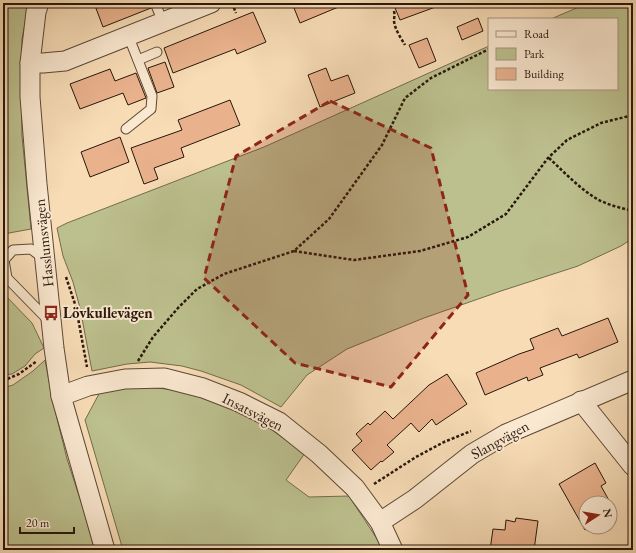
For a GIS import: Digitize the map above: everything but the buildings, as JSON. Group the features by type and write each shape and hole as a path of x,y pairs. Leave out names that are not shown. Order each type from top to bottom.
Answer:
{"street":[{"name":"Hasslumsvägen","path":"39,3 36,12 30,63 30,98 37,184 54,348 61,396 105,550"},
{"path":"30,63 64,60 163,22 183,8 211,3"},
{"name":"Insatsvägen","path":"61,396 88,386 125,379 164,378 203,388 239,402 278,422 319,454 355,488 380,522 393,550"},
{"name":"Slangvägen","path":"380,522 414,499 472,454 506,434 633,380"},
{"path":"581,401 633,466"}],"lane":[{"path":"155,3 163,22"},
{"path":"126,129 151,109 152,96 128,35"},
{"path":"138,60 158,52"},
{"path":"45,260 31,249 13,250 4,260 7,278 52,324"}],"path":[{"path":"232,3 236,13"},
{"path":"394,11 395,28 405,45"},
{"path":"125,379 153,337 178,308 198,289 224,274 294,251 329,219 382,145 405,98 430,78 488,49"},
{"path":"294,251 354,260 420,251 468,237 506,214 548,158 567,140 601,123 633,115"},
{"path":"548,158 578,185 598,200 633,211"},
{"path":"65,273 76,308 88,374 88,386"},
{"path":"3,379 5,380 19,374 54,348"}],"highlighted area":[{"path":"330,101 431,148 468,295 391,387 295,363 204,278 236,156"}],"green space":[{"path":"3,3 29,3 22,39 21,80 22,136 31,229 9,233 3,236"},
{"path":"588,3 633,3 633,238 621,246 578,266 424,318 347,349 307,375 281,407 241,385 182,366 150,362 127,364 92,371 80,308 73,282 63,256 57,228 264,147 488,46 488,90 618,90 618,18 553,18"},
{"path":"3,293 32,323 44,348 35,354 25,366 12,374 3,375"},
{"path":"45,360 53,402 67,459 95,550 3,550 3,388 13,385 33,371"},
{"path":"131,386 179,390 218,403 263,424 305,453 286,480 309,497 349,496 383,550 123,550 85,420 100,392"}],"place":[{"name":"Lövkullevägen","path":"51,313"}]}
